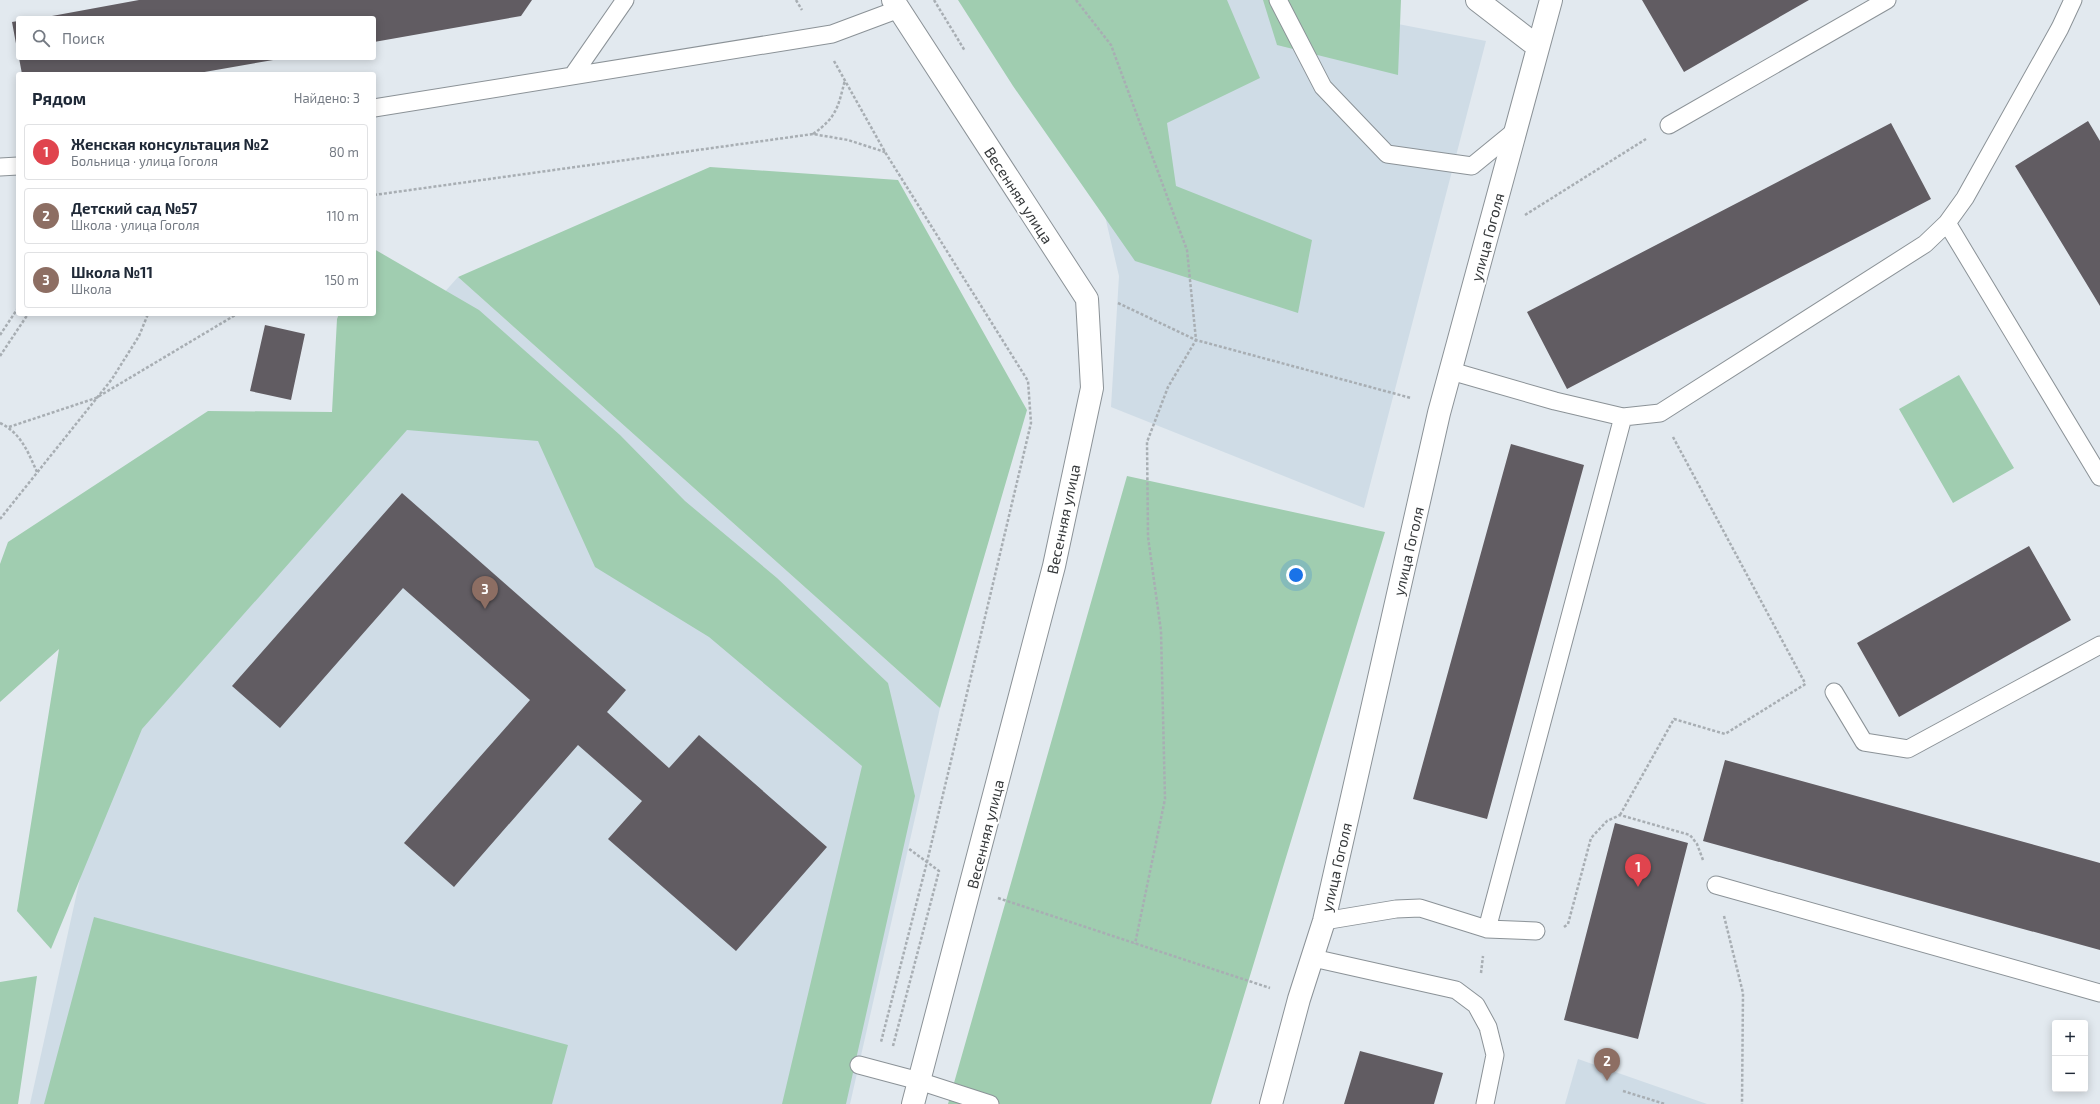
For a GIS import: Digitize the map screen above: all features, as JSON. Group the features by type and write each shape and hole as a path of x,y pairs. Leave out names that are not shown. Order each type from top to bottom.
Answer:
{"street":[{"path":"1477,0 1538,47"},
{"name":"улица Гоголя","path":"1271,1104 1299,999 1324,921 1441,406 1551,0"},
{"name":"Весенняя улица","path":"896,4 1087,300 1092,388 1056,558 914,1104"}],"lane":[{"path":"572,75 625,0"},
{"path":"1278,0 1323,87 1387,154 1472,166 1516,130"},
{"path":"1669,125 1887,0"},
{"path":"1451,371 1555,401 1623,418 1660,413 1925,244 1947,223 1972,185 2060,28 2073,0"},
{"path":"376,108 832,34 896,4"},
{"path":"0,167 16,166"},
{"path":"1947,223 2100,477"},
{"path":"1487,930 1623,418"},
{"path":"1834,692 1864,742 1908,749 2100,645"},
{"path":"1716,885 2100,993"},
{"path":"1324,921 1396,909 1420,908 1487,930 1536,931"},
{"path":"1313,958 1456,990 1476,1005 1488,1027 1495,1055 1485,1104"},
{"path":"873,1069 919,1081 990,1104"}],"path":[{"path":"796,0 820,36 885,152 1028,381 1031,423 927,862 873,1069"},
{"path":"934,0 967,53"},
{"path":"1076,0 1111,45 1188,250 1196,340 1168,387 1147,442 1148,537 1161,631 1166,799 1135,944"},
{"path":"813,134 828,123 838,107 845,80"},
{"path":"1524,215 1669,125"},
{"path":"376,195 813,134 848,140 885,152"},
{"path":"1087,300 1103,296 1196,340 1441,406"},
{"path":"0,335 16,311"},
{"path":"0,356 27,316"},
{"path":"0,519 112,379 139,336 147,316"},
{"path":"9,427 96,398 234,316"},
{"path":"1660,413 1805,683 1834,692"},
{"path":"0,423 9,427 25,444 38,472"},
{"path":"1620,816 1674,719 1725,734 1805,683"},
{"path":"1536,931 1554,935 1568,924 1591,838 1607,821 1620,816 1690,835 1697,844 1709,876 1716,885 1743,993 1742,1104"},
{"path":"873,1069 939,871 908,848"},
{"path":"995,897 1271,989"},
{"path":"1476,1005 1487,930"},
{"path":"1623,1091 1665,1104"}],"shaded area":[{"path":"1079,0 1313,0 1315,8 1486,41 1364,508 1111,407 1119,276 1072,75"},
{"path":"458,277 940,708 850,1104 30,1104 162,509 283,474"},
{"path":"1578,1059 1707,1104 1565,1104"}],"green space":[{"path":"958,0 1227,0 1260,78 1167,123 1176,186 1312,240 1298,313 1135,261 1013,86"},
{"path":"1263,0 1401,0 1398,75 1277,45"},
{"path":"710,167 898,180 1027,410 940,708 458,277"},
{"path":"376,250 479,310 620,435 685,501 777,578 888,683 915,796 846,1104 782,1104 862,766 709,637 595,567 538,441 407,430 142,729 51,949 17,911 59,649 0,702 0,564 8,542 208,411 332,412 338,316 376,316"},
{"path":"1959,375 2014,468 1953,503 1899,409"},
{"path":"1127,476 1385,532 1211,1104 948,1104"},
{"path":"94,917 568,1045 552,1104 44,1104"},
{"path":"37,976 18,1104 0,1104 0,982"}],"building":[{"path":"139,0 532,0 521,16 376,42 376,16 52,16"},
{"path":"1642,0 1809,0 1684,72"},
{"path":"16,21 16,44 12,22"},
{"path":"19,60 273,60 204,72 22,72"},
{"path":"2088,121 2100,141 2100,306 2015,166"},
{"path":"1891,123 1931,199 1567,389 1527,312"},
{"path":"265,325 305,334 291,400 250,391"},
{"path":"1511,444 1584,465 1487,819 1413,799"},
{"path":"402,493 626,690 607,712 669,768 699,735 827,847 736,951 608,839 642,801 578,745 454,887 404,843 530,700 403,588 280,728 232,686"},
{"path":"2029,546 2071,620 1899,717 1857,643"},
{"path":"1725,760 2100,863 2100,950 1703,841"},
{"path":"1615,823 1688,843 1638,1039 1564,1020"},
{"path":"1360,1051 1443,1073 1434,1104 1344,1104"}],"place":[{"name":"Школа №11","path":"485,609"},
{"name":"Женская консультация №2","path":"1638,887"},
{"name":"Детский сад №57","path":"1607,1081"}]}
